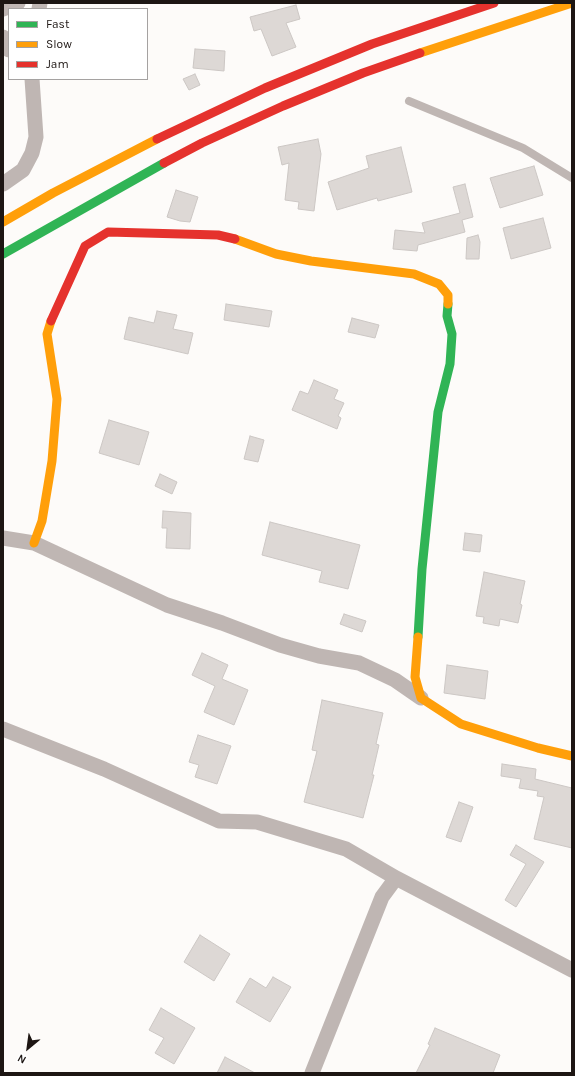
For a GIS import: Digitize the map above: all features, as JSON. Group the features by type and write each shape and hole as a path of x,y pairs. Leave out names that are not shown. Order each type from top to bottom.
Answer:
{"street":[{"path":"3,9 18,3"},
{"path":"3,222 53,193 156,139 265,88 372,44 494,3"},
{"path":"3,254 156,167 202,143 283,106 363,73 459,39 572,3"},
{"path":"3,37 8,48"},
{"path":"23,80 33,100"},
{"path":"3,184 23,170 32,153 36,137 32,80"},
{"path":"34,543 42,521 52,461 57,399 47,334 52,316 85,246 108,232 218,235 246,242 276,254 311,261 414,274 439,284 448,295 447,316 452,334 450,364 438,412 422,569 415,677 421,698"},
{"path":"3,538 34,543 167,605 222,623 280,645 319,656 359,663 395,680 442,713 462,724 538,748 572,756"},
{"path":"3,729 104,769 219,822 257,822 346,849 396,878 572,970"},
{"path":"312,1073 382,897 396,878"}],"lane":[{"path":"409,101 523,148 572,178"}],"building":[{"path":"296,5 300,19 286,23 296,47 272,56 261,29 254,31 250,17"},
{"path":"195,49 225,51 224,71 193,68"},
{"path":"195,74 200,85 189,90 183,79"},
{"path":"318,139 321,154 314,211 298,209 299,202 285,200 289,163 282,165 278,147"},
{"path":"401,147 412,192 378,201 377,198 337,210 328,182 369,168 366,156"},
{"path":"534,166 543,195 500,208 490,178"},
{"path":"465,184 473,217 462,220 465,232 418,245 417,251 393,249 395,230 425,233 422,223 460,213 453,187"},
{"path":"176,190 198,197 190,222 167,217"},
{"path":"543,218 551,248 511,259 503,228"},
{"path":"478,235 480,242 479,259 466,259 467,238"},
{"path":"226,304 272,311 269,327 224,320"},
{"path":"157,311 177,315 173,329 193,333 188,354 124,339 129,317 154,323"},
{"path":"352,318 379,325 375,338 348,332"},
{"path":"314,380 338,390 334,399 344,403 338,416 341,418 337,429 292,410 300,391 308,394"},
{"path":"109,420 149,432 139,465 99,453"},
{"path":"250,436 264,440 258,462 244,459"},
{"path":"160,474 177,482 172,494 155,486"},
{"path":"163,511 191,513 190,549 166,548 167,528 162,528"},
{"path":"270,522 360,545 348,589 319,582 322,571 262,555"},
{"path":"465,533 482,535 480,552 463,550"},
{"path":"484,572 525,581 518,623 500,619 499,626 483,623 484,617 476,616"},
{"path":"344,614 366,621 362,632 340,624"},
{"path":"202,653 228,665 222,679 248,690 234,725 204,712 215,686 192,675"},
{"path":"447,665 488,671 485,699 444,693"},
{"path":"322,700 383,713 376,744 379,745 372,775 374,775 363,818 304,802 317,751 312,750"},
{"path":"198,735 231,746 217,784 195,777 199,765 189,762"},
{"path":"502,764 536,769 535,779 572,788 572,848 534,839 544,797 537,796 538,791 519,788 521,779 501,776"},
{"path":"459,802 473,807 461,842 446,837"},
{"path":"516,845 544,862 516,907 505,900 526,864 510,855"},
{"path":"200,935 230,954 214,981 184,962"},
{"path":"273,977 291,987 270,1022 236,1002 250,978 266,988"},
{"path":"161,1008 195,1028 174,1064 155,1053 164,1038 149,1030"},
{"path":"435,1028 500,1055 493,1073 416,1073 430,1045 428,1044"},
{"path":"225,1057 255,1073 217,1073"}],"traffic: fast":[{"path":"3,254 164,163"},
{"path":"418,637 422,569 438,412 450,364 452,334 447,316 448,304"}],"traffic: slow":[{"path":"420,53 572,3"},
{"path":"3,222 53,193 157,139"},
{"path":"235,239 276,254 311,261 414,274 439,284 448,295 448,304"},
{"path":"34,543 42,521 52,461 57,399 47,334 51,321"},
{"path":"418,637 415,677 421,698 461,724 538,748 572,756"}],"traffic: jam":[{"path":"157,139 265,88 372,44 494,3"},
{"path":"164,163 202,143 283,106 363,73 420,53"},
{"path":"51,321 85,246 108,232 218,235 235,239"}]}
